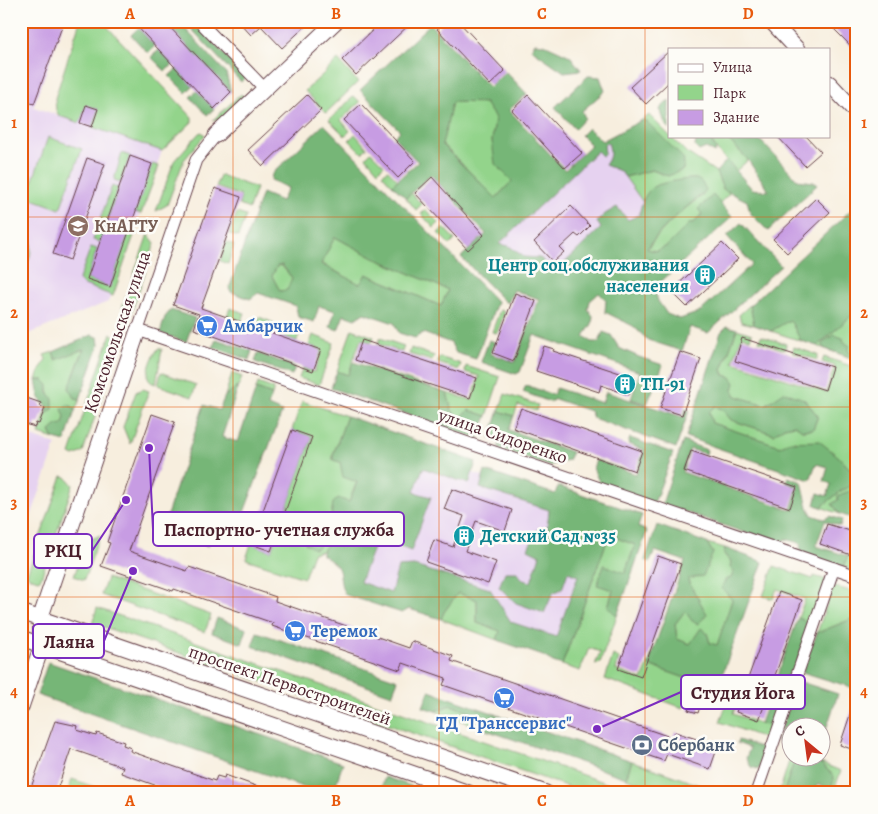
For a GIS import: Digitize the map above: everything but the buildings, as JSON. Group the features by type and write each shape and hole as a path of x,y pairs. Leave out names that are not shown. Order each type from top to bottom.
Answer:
{"main road":[{"name":"Комсомольская улица","path":"216,135 336,21"},
{"path":"771,21 796,48"},
{"path":"830,84 857,113"},
{"name":"Комсомольская улица","path":"21,707 42,645 40,618 138,330"},
{"name":"проспект Первостроителей","path":"21,612 546,793"},
{"name":"Комсомольская улица","path":"21,638 40,618"},
{"path":"21,638 469,793"},
{"path":"224,708 232,685"},
{"path":"351,752 360,729"},
{"path":"379,762 388,738"}],"street":[{"path":"199,21 265,89"},
{"name":"Комсомольская улица","path":"138,330 196,160 216,135"},
{"name":"улица Сидоренко","path":"138,330 857,576"},
{"path":"756,793 834,568"}],"shaded area":[{"name":"КнАГТУ","path":"21,21 34,107 162,151 108,302 21,337"},
{"path":"640,130 695,188 582,304 495,248 603,145"},
{"path":"21,432 56,445 21,546"},
{"path":"380,440 604,519 559,651 346,577"}],"green space":[{"path":"80,21 102,21 192,117 192,122 162,151 92,127 98,109 86,106 80,123 59,116 56,110 55,98"},
{"path":"164,21 178,21 226,73 231,92"},
{"path":"184,21 193,21 246,77 241,82"},
{"path":"430,24 489,87 506,72 527,94 509,110 565,170 591,145 581,135 588,128 602,141 644,119 684,159 683,170 668,176 652,170 625,177 620,171 605,165 610,152 608,143 604,144 605,154 602,156 597,151 499,244 509,246 524,257 540,258 556,271 601,228 597,222 605,214 617,207 628,220 639,215 645,196 656,185 692,179 699,180 706,190 666,226 647,249 656,251 667,246 689,224 695,222 702,214 698,209 713,195 732,217 654,288 658,301 667,314 680,319 700,312 752,264 727,236 741,223 781,266 708,333 690,327 682,351 648,340 633,326 605,312 606,300 599,293 590,301 588,309 593,316 592,324 584,336 592,342 599,342 603,332 611,335 619,348 663,365 647,404 631,399 640,372 534,335 520,372 516,374 481,362 489,340 495,342 491,354 515,362 539,299 514,290 508,303 504,301 461,257 486,234 431,175 406,198 392,185 418,162 394,137 400,131 360,90","holes":["452,102 485,103 495,118 492,141 495,164 512,181 496,198 442,145"]},
{"path":"138,28 155,46 148,53 131,35"},
{"path":"535,43 544,44 570,56 581,70 564,72 531,49"},
{"path":"159,50 173,65 165,71 151,57"},
{"path":"338,60 358,82 326,113 305,91"},
{"path":"177,69 193,86 186,93 169,76"},
{"path":"588,76 600,77 605,91 582,111 585,118 575,129 555,107"},
{"path":"197,91 214,109 207,115 190,97"},
{"path":"241,94 244,97 219,120 213,120"},
{"path":"354,96 360,102 341,120 350,131 345,136 329,120"},
{"path":"668,101 668,128 666,126 660,109"},
{"path":"452,102 485,102 495,118 492,141 512,181 496,198 442,144"},
{"path":"649,115 668,134 668,138 672,138 686,152 716,172 723,189 730,193 720,203 713,196 698,209 702,213 695,222 689,224 667,246 656,251 647,249 673,220 703,195 696,179 674,181 654,187 642,201 625,177 652,170 662,174 684,159 644,119"},
{"path":"324,124 497,302 476,359 456,353 451,343 423,333 415,338 399,333 394,323 364,313 355,319 344,315 338,330 330,327 335,311 319,306 314,322 298,317 296,306 258,293 250,299 231,292 229,289 262,193 281,201 288,188 271,180 272,174","holes":["335,237 374,258 448,290 441,306 366,274 360,284 321,264","282,265 292,278 287,290 280,291 272,276 277,266"]},
{"path":"202,132 205,135 184,160 167,205 156,211 174,161"},
{"path":"355,134 367,148 362,153 349,140"},
{"path":"48,137 82,149 60,209 27,197"},
{"path":"696,138 714,138 712,142 716,149 715,153 706,148 699,151 695,147"},
{"path":"714,138 727,138 748,160 736,171 712,142"},
{"path":"727,138 758,138 798,180 813,182 817,185 768,231 751,214 747,201 723,189 716,172 727,160 752,189 769,191 748,160"},
{"path":"371,152 384,165 378,171 366,157"},
{"path":"122,153 130,156 121,182 114,180"},
{"path":"152,164 159,166 141,214 135,212"},
{"path":"388,170 398,180 392,185 382,174"},
{"path":"220,175 256,188 249,209 239,205 241,196 216,187"},
{"path":"112,186 118,188 100,242 93,240"},
{"path":"411,193 422,204 416,210 406,198"},
{"path":"855,206 857,208 857,311 817,346 801,341 790,320 771,331 754,325 750,305"},
{"path":"426,210 439,223 434,228 421,214"},
{"path":"237,213 246,216 238,237 229,234"},
{"path":"21,216 29,230 32,246 29,261 21,276"},
{"path":"444,228 455,240 450,245 438,233"},
{"path":"128,233 134,235 113,296 82,284 79,279 91,247 97,249 87,279 110,287"},
{"path":"148,234 155,243 131,314 124,320 127,310 122,308"},
{"path":"335,237 374,258 448,290 441,306 366,274 360,285 321,263"},
{"path":"226,242 234,245 228,264 220,261"},
{"path":"281,265 292,278 287,290 280,291 272,276 277,266"},
{"path":"750,305 754,325 741,322 739,315"},
{"path":"230,308 245,313 242,321 227,316"},
{"path":"171,310 195,318 186,342 160,333 165,317"},
{"path":"500,310 505,312 497,333 492,332"},
{"path":"857,311 857,360 817,346"},
{"path":"259,317 274,323 271,332 256,326"},
{"path":"790,319 801,341 771,331"},
{"path":"283,326 300,332 297,341 280,335"},
{"path":"727,326 737,329 722,370 724,375 731,377 735,383 733,390 736,396 765,405 784,392 804,399 818,416 813,429 802,430 795,425 784,427 774,434 731,420 723,410 715,406 709,412 712,423 779,447 789,442 819,441 849,468 857,465 857,483 841,491 821,507 815,505 818,493 827,496 831,484 824,481 828,467 816,464 810,480 686,437 721,332"},
{"path":"352,329 374,337 372,342 361,339 348,375 337,371"},
{"path":"737,329 752,334 750,339 742,336 733,362 826,392 835,366 822,362 824,357 857,368 857,377 849,402 857,405 857,465 849,468 839,457 796,441 779,447 712,423 709,412 715,406 723,409 731,420 774,434 784,427 795,425 802,430 813,429 818,416 804,399 765,405 736,396 722,370"},
{"path":"111,333 117,339 118,349 83,452 74,456 70,454"},
{"path":"92,335 98,337 99,345 80,399 75,398 69,388 84,349 56,360 53,352"},
{"path":"313,335 334,343 319,385 299,378 303,368 314,372 322,350 309,345"},
{"path":"834,335 843,338 844,342 850,346 848,351 855,357 854,359 823,348 823,342"},
{"path":"761,336 786,344 785,350 759,341"},
{"path":"380,338 404,346 402,352 378,344"},
{"path":"216,339 252,351 249,360 213,347"},
{"path":"794,347 818,355 817,360 792,352"},
{"path":"84,348 69,388 75,398 80,399 75,411 73,407 65,417 63,424 50,431 54,439 39,434 45,415 53,409 44,380 36,380 46,359 44,355 53,352 56,360"},
{"path":"411,348 434,356 432,361 409,354"},
{"path":"158,349 162,349 156,384 149,380 148,373 152,359"},
{"path":"258,353 295,367 292,375 255,362"},
{"path":"439,357 461,364 459,370 438,363"},
{"path":"353,362 447,393 452,411 460,418 469,410 487,416 478,439 331,388 337,371 348,375"},
{"path":"466,366 500,377 487,416 469,410 461,418 452,411 447,393 472,400 479,376 465,372"},
{"path":"161,372 196,385 192,397 158,385"},
{"path":"232,373 242,377 239,385 225,396"},
{"path":"36,380 44,380 48,384 48,393 53,399 53,409 45,415 48,407 40,399"},
{"path":"258,383 274,389 272,395 256,389"},
{"path":"239,385 222,437 238,442 256,389 272,395 268,406 282,412 237,531 217,524 208,546 162,530 204,405 219,410 225,396"},
{"path":"526,385 553,395 556,388 602,403 606,392 683,417 686,409 689,410 676,448 593,418 590,411 555,399 550,402 523,392"},
{"path":"143,389 149,391 130,444 123,427 136,392"},
{"path":"505,394 538,405 536,411 518,405 514,416 499,411"},
{"path":"302,401 347,416 333,455 333,460 341,462 357,481 349,502 331,516 347,518 349,521 322,551 313,553 304,578 246,559 251,544 271,551 312,437 292,430"},
{"path":"68,404 75,411 65,442 54,439 50,431 57,425 63,424 65,417 62,409"},
{"path":"499,411 514,416 509,430 572,452 568,460 549,466 499,449 499,441 490,438"},
{"path":"347,416 476,462 469,484 423,468 414,492 431,497 411,551 377,538 360,582 391,593 398,567 414,566 490,589 511,622 556,637 578,576 568,572 562,589 553,593 544,613 516,603 499,587 505,572 517,572 523,580 531,582 540,555 528,549 537,530 547,530 549,510 480,488 485,471 555,494 558,486 642,515 638,527 647,531 617,616 608,607 613,590 597,585 604,565 625,573 635,545 609,535 562,665 543,656 497,640 500,631 477,623 477,600 458,593 441,619 409,609 402,613 346,595 342,589 338,568 333,562 322,555 322,551 349,521 347,518 331,516 333,503 338,498 349,502 357,482 343,477 340,462 333,460 333,455"},
{"path":"630,438 673,453 654,503 600,484 593,468 596,460 636,474 644,450 628,444"},
{"path":"683,441 707,450 706,454 690,449 682,472 791,510 798,487 786,482 788,477 802,482 808,507 812,515 824,519 830,516 842,520 840,526 825,521 816,546 848,556 844,567 801,552 800,543 785,539 780,545 662,504"},
{"path":"62,476 66,477 73,485 41,578 38,580 29,577 27,574"},
{"path":"857,483 857,487 838,496 838,500 832,504 840,514 821,507 841,491"},
{"path":"857,487 857,520 840,514 832,504 838,500 838,496"},
{"path":"314,518 320,519 323,524 332,527 331,532 314,549 305,543 308,538 306,522"},
{"path":"657,525 707,543 713,553 703,576 688,579 707,614 698,624 692,621 685,611 675,624 677,639 690,644 701,628 707,633 710,643 717,645 732,600 722,588 725,580 731,578 734,571 730,568 731,562 724,554 725,548 763,562 717,689 648,665 685,561 655,551 650,562 645,560"},
{"path":"100,535 84,580 74,576 86,542"},
{"path":"609,535 635,545 625,573 597,584 613,590 608,607 617,616 600,663 595,665 600,652 589,648 580,671 562,665"},
{"path":"707,543 725,548 724,554 734,571 731,578 732,600 717,646 710,643 707,633 690,644 677,639 675,624 685,611 698,624 706,613 688,579 713,553"},
{"path":"848,556 857,559 857,572 844,567"},
{"path":"774,566 813,579 814,576 827,580 811,623 798,618 805,599 777,589 773,599 763,596"},
{"path":"107,578 211,615 205,632 101,595"},
{"path":"833,586 857,593 857,617 817,633"},
{"path":"458,593 477,600 477,623 501,631 497,640 441,619"},
{"path":"97,608 635,793 586,793 92,623"},
{"path":"857,617 857,689 802,672 817,633"},
{"path":"217,618 247,629 242,644 212,633"},
{"path":"798,618 811,623 774,728 760,723"},
{"path":"257,632 398,680 392,695 252,646"},
{"path":"613,655 619,658 616,670 642,680 648,665 717,689 711,705 690,697 683,708 605,679"},
{"path":"48,662 343,763 335,787 350,793 320,793 37,695"},
{"path":"798,681 838,694 830,718 830,716 786,716"},
{"path":"429,691 632,761 626,778 486,730 472,713 451,705 435,711 423,707"},
{"path":"730,694 739,697 733,714 774,728 769,740 720,722"},
{"path":"451,705 472,713 486,730 435,711"},
{"path":"738,740 766,749 759,769 751,767 746,758 750,748 737,743"},
{"path":"632,761 705,787 703,793 668,793 626,778"},
{"path":"787,766 793,766 784,791 785,793 779,793"},
{"path":"793,766 823,766 834,776 829,793 824,793 825,789 822,785 817,785 813,793 785,793 784,791"},
{"path":"823,766 829,766 841,771 833,793 829,793 833,782 830,773"},
{"path":"385,777 431,793 379,793"},
{"path":"72,779 112,793 68,793"}],"place":[{"name":"КнАГТУ","path":"78,226"},
{"name":"Центр соц.обслуживания населения","path":"705,275"},
{"name":"Амбарчик","path":"207,326"},
{"name":"ТП-91","path":"625,384"},
{"name":"Паспортно- учетная служба","path":"149,448"},
{"name":"РКЦ","path":"126,500"},
{"name":"Детский Сад №35","path":"464,536"},
{"name":"Лаяна","path":"133,571"},
{"name":"Теремок","path":"295,631"},
{"name":"ТД \"Транссервис\"","path":"504,698"},
{"name":"Студия Йога","path":"597,729"},
{"name":"Сбербанк","path":"642,745"}]}
